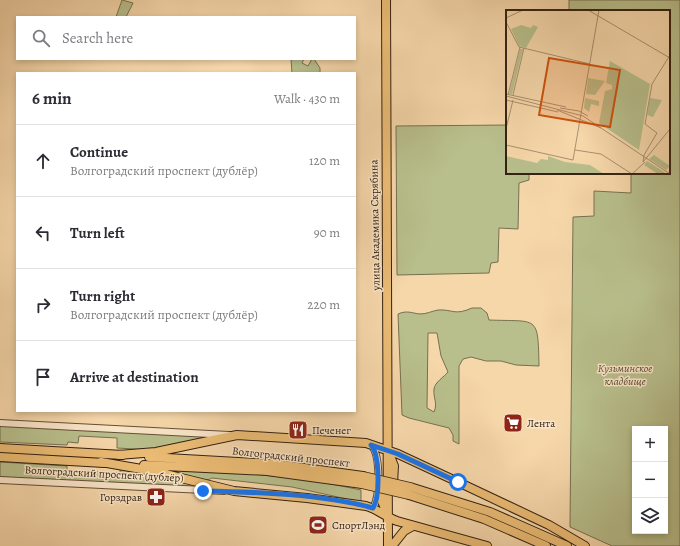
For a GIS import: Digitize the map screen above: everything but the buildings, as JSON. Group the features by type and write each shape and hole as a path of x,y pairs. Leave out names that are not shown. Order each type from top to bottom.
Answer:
{"main road":[{"name":"улица Академика Скрябина","path":"386,0 388,450 382,464 382,501 388,518 388,546"},
{"path":"118,455 156,452 237,435 371,445 388,450 548,525 585,546"},
{"name":"Волгоградский проспект","path":"0,448 275,464 362,480 490,512 567,546"},
{"name":"Волгоградский проспект","path":"0,457 266,472 362,480"},
{"path":"100,462 154,471 234,491"},
{"name":"Волгоградский проспект (дублёр)","path":"234,491 328,500 373,508 388,518 487,546"},
{"name":"Волгоградский проспект","path":"410,491 484,518 546,546"},
{"path":"392,546 404,531 413,526"}],"street":[{"path":"0,423 237,435"},
{"path":"371,445 377,455 378,498 373,508"},
{"name":"Волгоградский проспект (дублёр)","path":"0,480 234,491"}],"green space":[{"path":"122,0 133,3 126,16 116,16"},
{"name":"Кузьминское кладбище","path":"569,0 680,0 680,546 612,546 570,527 573,217 594,216 594,191 631,193 631,174 670,174 670,10 569,10"},
{"path":"291,60 304,60 302,63 308,66 311,60 315,60 320,68 320,72 292,72"},
{"path":"506,125 506,174 529,174 529,180 519,183 518,229 499,228 498,262 491,263 489,273 397,275 396,126"},
{"path":"481,308 487,313 489,320 517,321 532,324 536,329 538,337 539,366 516,365 501,361 486,361 471,357 463,359 459,366 459,444 453,441 453,435 449,428 402,415 398,314 407,312 423,314 438,310 461,312","holes":["428,333 437,333 441,356 448,372 435,386 434,392 436,406 434,412 427,408"]},
{"path":"0,425 206,436 207,439 152,450 117,448 117,438 79,436 78,443 68,442 67,445 0,442"},
{"path":"0,462 67,466 67,470 120,473 120,469 146,471 205,488 0,477"},
{"path":"158,468 261,475 336,485 361,490 361,502 292,487 212,478 199,481 192,480"}],"place":[{"name":"Лента","path":"513,423"},
{"name":"Печенег","path":"298,430"},
{"name":"Горздрав","path":"156,497"},
{"name":"СпортЛэнд","path":"318,525"}],"route":[{"path":"203,491 234,491 328,500 373,508 378,498 377,455 376,450 371,445 398,454 458,482"}]}
